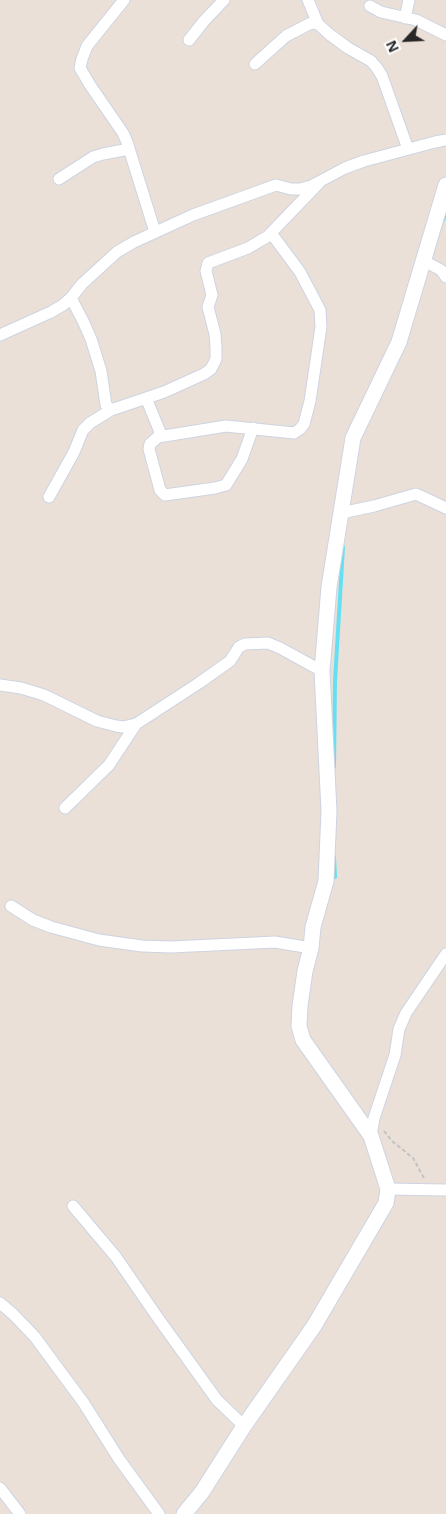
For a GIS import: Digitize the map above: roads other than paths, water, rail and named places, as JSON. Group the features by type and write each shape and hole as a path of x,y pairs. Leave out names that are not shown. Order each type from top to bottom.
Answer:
{"street":[{"path":"124,0 87,46 80,68 123,133 155,232"},
{"path":"189,40 224,0"},
{"path":"308,0 318,24 348,48 371,61 378,68 408,149"},
{"path":"405,18 409,0"},
{"path":"370,6 382,12 416,20 446,35"},
{"path":"255,64 286,36 311,23 318,24"},
{"path":"0,335 51,312 71,298 82,284 117,252 134,242 193,215 276,185 300,189 322,181 354,165 446,140"},
{"path":"60,179 93,157 129,149"},
{"path":"49,497 74,452 83,430 90,423 111,410 146,398 204,374 211,369 216,359 216,348 215,334 208,309 209,300 212,296 207,279 206,266 210,261 248,248 268,236 322,181"},
{"path":"184,1514 202,1492 244,1426 314,1326 386,1203 388,1189 371,1136 303,1040 299,1026 300,1006 313,927 326,880 329,810 322,671 329,587 353,438 399,342 446,185"},
{"path":"253,428 242,460 226,485 172,495 165,495 160,492 149,449 153,441 158,437 226,426 253,428 294,433 298,432 304,424 310,400 322,327 320,310 300,272 274,237 268,236"},
{"path":"424,261 441,270 446,277"},
{"path":"71,298 91,339 101,371 106,405 111,410"},
{"path":"146,398 158,426 160,434 158,437"},
{"path":"341,513 416,494 446,508"},
{"path":"0,685 21,688 44,695 98,720 116,726 129,726 136,724 222,667 232,658 239,647 245,644 268,644 274,646 289,652 322,671"},
{"path":"65,808 109,765 136,724"},
{"path":"11,906 33,920 51,927 99,940 142,946 171,947 275,942 311,948"},
{"path":"371,1136 374,1118 395,1055 399,1029 406,1013 446,954"},
{"path":"388,1189 446,1190"},
{"path":"73,1206 116,1256 217,1400 244,1426"},
{"path":"0,1303 35,1338 60,1371 83,1402 119,1459 159,1514"},
{"path":"0,1488 20,1514"}],"waterway":[{"path":"443,220 446,212"},
{"path":"334,767 335,681 343,547"},
{"path":"334,857 335,877"}]}
